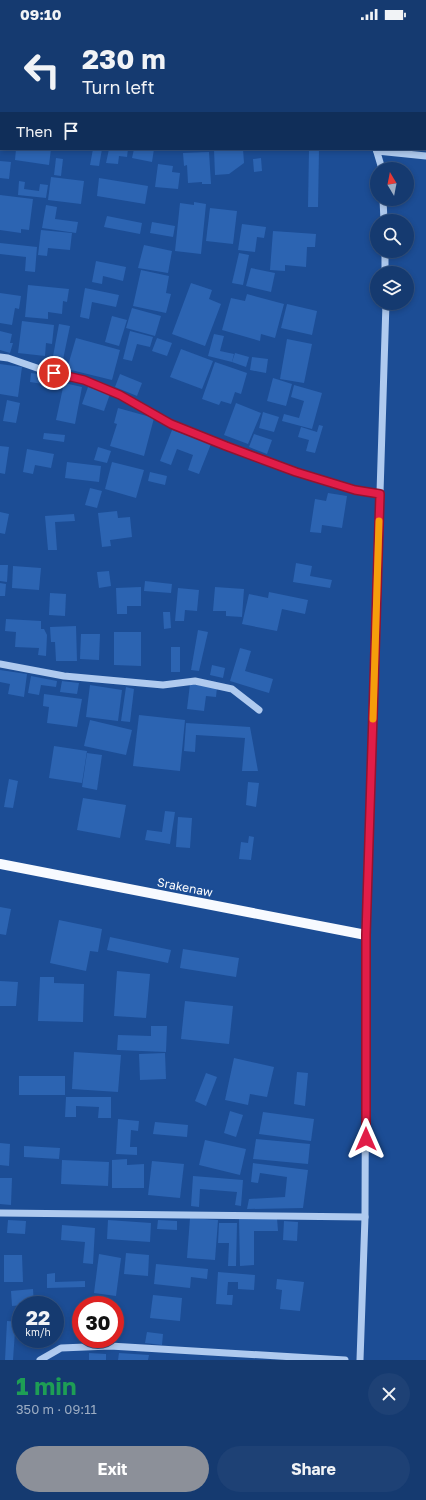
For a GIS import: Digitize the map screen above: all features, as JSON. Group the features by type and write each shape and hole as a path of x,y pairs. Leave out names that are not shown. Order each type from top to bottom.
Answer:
{"main road":[{"name":"Srakenaw","path":"0,864 366,935"}],"street":[{"path":"380,162 377,150 426,156"},
{"path":"360,1360 365,1217 366,935 386,310"},
{"path":"0,357 84,380 120,395 171,424 296,472 355,490 380,494"},
{"path":"0,664 64,676 163,685 195,681 232,688 259,710"},
{"path":"0,1213 365,1217"},
{"path":"40,1360 61,1348 110,1346 345,1360"}],"building":[{"path":"16,150 51,150 49,165 15,160"},
{"path":"93,150 102,150 99,166 90,165"},
{"path":"109,150 128,150 127,157 119,156 118,164 106,163"},
{"path":"134,150 154,150 152,162 132,158"},
{"path":"214,150 243,150 244,163 229,174 215,175"},
{"path":"309,150 319,150 318,207 308,207"},
{"path":"209,152 211,184 202,184 202,182 188,183 187,165 184,166 183,153"},
{"path":"56,158 63,159 61,176 54,175"},
{"path":"261,158 262,171 254,172 253,159"},
{"path":"0,161 11,162 9,179 0,178"},
{"path":"158,164 173,166 172,172 180,173 178,189 155,187"},
{"path":"51,177 84,181 81,204 48,200"},
{"path":"99,178 148,186 145,204 97,196"},
{"path":"19,181 25,182 24,189 39,191 40,184 48,185 46,198 18,195"},
{"path":"0,195 33,199 29,230 21,229 21,233 0,230"},
{"path":"194,202 206,204 201,254 175,251 180,203 194,205"},
{"path":"46,205 57,207 55,219 78,222 76,233 42,228"},
{"path":"210,208 237,211 233,244 206,241"},
{"path":"107,216 142,223 140,234 104,227"},
{"path":"152,222 175,226 173,237 150,233"},
{"path":"242,224 266,227 264,238 257,237 255,252 238,250"},
{"path":"41,230 72,233 70,250 48,248 47,256 38,255"},
{"path":"273,231 316,234 315,247 307,247 306,267 285,265 285,271 270,270"},
{"path":"0,243 37,247 35,272 25,271 26,257 0,254"},
{"path":"144,245 172,251 168,273 138,268"},
{"path":"239,253 249,255 243,285 232,283"},
{"path":"96,261 126,267 123,281 103,276 102,284 92,282"},
{"path":"251,268 275,273 271,292 246,286"},
{"path":"141,270 169,276 166,293 171,294 166,313 133,306"},
{"path":"191,283 212,290 209,299 221,304 205,346 172,334"},
{"path":"28,285 69,289 67,302 63,301 62,314 48,312 48,319 25,317"},
{"path":"85,288 119,295 116,307 92,302 89,319 80,317"},
{"path":"0,293 21,296 19,309 15,308 12,325 0,323"},
{"path":"247,294 284,304 275,338 261,334 260,341 222,330 231,298 245,301"},
{"path":"287,304 317,311 312,335 281,328"},
{"path":"132,308 161,316 155,336 126,328"},
{"path":"112,316 127,320 119,346 105,342"},
{"path":"22,321 54,325 52,344 46,343 45,356 18,353"},
{"path":"59,324 70,326 61,369 51,367"},
{"path":"0,331 12,334 10,343 13,343 10,353 0,350"},
{"path":"130,331 153,337 150,347 137,344 132,361 123,359"},
{"path":"214,334 224,336 220,351 234,354 232,362 208,356"},
{"path":"76,338 120,350 112,380 67,369"},
{"path":"157,338 172,343 167,356 152,351"},
{"path":"287,339 312,344 304,383 280,379"},
{"path":"181,349 213,361 202,389 170,377"},
{"path":"235,353 249,357 246,367 232,362"},
{"path":"252,357 268,359 266,373 250,370"},
{"path":"215,362 247,373 241,394 235,392 231,404 221,401 219,405 202,399"},
{"path":"0,364 22,367 18,397 0,394"},
{"path":"31,373 57,377 56,386 30,382"},
{"path":"120,374 142,383 137,396 115,387"},
{"path":"273,378 292,384 286,406 267,401"},
{"path":"64,383 82,387 75,424 56,420"},
{"path":"294,385 322,393 312,429 282,421 284,414 299,418 304,401 291,397"},
{"path":"88,387 110,394 104,411 82,404"},
{"path":"7,400 20,403 16,423 3,421"},
{"path":"236,403 261,413 248,444 224,435"},
{"path":"118,408 154,418 144,456 110,446 117,424 114,423"},
{"path":"263,412 279,417 274,432 259,428"},
{"path":"319,425 323,426 315,453 306,451 309,440 298,437 301,427 317,432"},
{"path":"172,430 211,444 199,474 188,470 193,455 177,449 171,465 160,461"},
{"path":"44,433 65,435 64,442 43,439"},
{"path":"254,434 272,440 267,454 249,447"},
{"path":"0,446 9,447 5,474 0,473"},
{"path":"98,447 111,451 107,463 94,460"},
{"path":"27,449 54,454 51,468 35,465 33,474 23,472"},
{"path":"67,462 101,466 99,482 65,478"},
{"path":"112,462 144,470 136,498 105,489"},
{"path":"150,472 167,476 165,485 148,481"},
{"path":"90,488 102,491 97,508 85,505"},
{"path":"328,493 347,496 342,528 322,525 321,533 310,532 315,499 326,501"},
{"path":"117,511 118,518 130,517 132,537 110,540 111,546 102,547 98,513"},
{"path":"0,512 9,514 5,534 0,533"},
{"path":"74,514 75,521 55,522 57,550 48,550 45,516"},
{"path":"296,563 312,566 310,576 332,580 330,588 293,582"},
{"path":"0,565 8,565 7,582 0,581"},
{"path":"13,566 41,568 39,590 12,588"},
{"path":"109,571 111,586 99,588 97,572"},
{"path":"145,581 172,584 171,593 144,591"},
{"path":"0,583 6,584 5,596 0,596"},
{"path":"141,587 141,606 127,606 127,614 117,614 116,588"},
{"path":"215,587 244,589 242,617 226,616 226,611 213,611"},
{"path":"178,588 199,590 197,611 185,610 184,621 175,621"},
{"path":"269,592 308,600 305,614 282,609 277,631 242,624 249,594 268,598"},
{"path":"50,593 66,594 65,616 49,615"},
{"path":"163,612 170,612 171,628 164,629"},
{"path":"6,619 41,621 41,629 44,629 47,635 46,656 38,655 39,648 15,647 16,632 5,631"},
{"path":"76,626 77,661 56,661 55,642 51,642 50,627"},
{"path":"198,630 208,632 199,671 191,670"},
{"path":"114,632 141,632 141,666 114,665"},
{"path":"81,634 100,634 99,660 80,659"},
{"path":"171,647 180,647 180,672 171,672"},
{"path":"240,648 251,651 245,671 273,679 269,693 230,681"},
{"path":"212,665 225,668 223,678 210,675"},
{"path":"0,670 27,674 24,697 8,694 10,684 0,682"},
{"path":"31,676 57,681 56,687 41,685 39,695 28,693"},
{"path":"62,681 79,683 77,694 60,692"},
{"path":"190,684 217,687 216,697 206,696 204,711 187,709"},
{"path":"90,685 122,690 118,721 86,717"},
{"path":"126,687 134,689 130,722 121,721"},
{"path":"44,694 82,699 77,727 47,723 49,707 43,706"},
{"path":"139,715 185,720 180,771 133,766"},
{"path":"90,720 132,730 126,755 84,746"},
{"path":"186,723 250,727 258,771 242,771 245,738 196,735 195,752 184,751"},
{"path":"54,746 87,751 82,783 49,778"},
{"path":"87,753 102,755 97,790 82,787"},
{"path":"9,779 18,781 13,808 4,807"},
{"path":"248,782 259,783 256,807 246,805"},
{"path":"83,798 126,805 120,838 77,830"},
{"path":"165,811 175,812 170,844 145,840 147,830 162,832"},
{"path":"178,817 192,818 190,848 176,847"},
{"path":"249,836 254,837 251,860 239,859 241,842 248,843"},
{"path":"0,907 11,909 6,935 0,934"},
{"path":"59,920 102,929 98,952 90,951 86,971 50,963"},
{"path":"110,937 171,950 168,963 107,950"},
{"path":"183,949 239,958 236,977 180,968"},
{"path":"117,971 150,974 146,1018 114,1016"},
{"path":"40,977 54,977 54,983 84,984 83,1022 38,1021"},
{"path":"0,981 18,982 16,1006 0,1006"},
{"path":"185,1001 233,1006 229,1044 181,1039"},
{"path":"151,1026 167,1026 166,1052 117,1050 118,1035 151,1036"},
{"path":"74,1052 121,1055 118,1092 72,1089"},
{"path":"165,1053 166,1079 140,1080 139,1054"},
{"path":"234,1058 274,1067 267,1097 250,1094 248,1105 225,1100"},
{"path":"297,1072 308,1073 305,1106 294,1104"},
{"path":"206,1073 217,1077 206,1106 195,1101"},
{"path":"19,1076 65,1076 65,1095 19,1095"},
{"path":"66,1097 111,1097 111,1118 98,1118 99,1107 76,1106 76,1117 65,1117"},
{"path":"230,1111 243,1115 236,1137 224,1133"},
{"path":"263,1112 314,1119 311,1141 259,1134"},
{"path":"118,1119 139,1121 138,1131 131,1130 130,1147 137,1147 137,1155 116,1154"},
{"path":"155,1122 188,1125 187,1137 153,1134"},
{"path":"256,1139 310,1144 308,1164 253,1159"},
{"path":"205,1140 246,1149 240,1175 199,1165"},
{"path":"0,1143 10,1144 9,1166 0,1165"},
{"path":"24,1146 60,1148 59,1159 24,1157"},
{"path":"127,1159 127,1165 144,1164 144,1188 112,1188 112,1160"},
{"path":"62,1160 109,1162 108,1186 61,1184"},
{"path":"152,1161 184,1164 180,1198 148,1195"},
{"path":"253,1163 308,1170 303,1208 247,1209 249,1199 285,1197 287,1177 260,1173 258,1183 251,1182"},
{"path":"193,1176 243,1180 241,1206 235,1205 237,1192 200,1189 199,1207 191,1206"},
{"path":"0,1178 12,1178 11,1205 0,1204"},
{"path":"190,1218 218,1220 215,1260 187,1258"},
{"path":"277,1218 278,1231 254,1231 254,1265 240,1266 239,1219"},
{"path":"8,1220 26,1221 25,1234 7,1233"},
{"path":"108,1220 151,1223 150,1242 107,1239"},
{"path":"158,1220 177,1221 177,1230 157,1229"},
{"path":"284,1221 298,1222 297,1241 283,1240"},
{"path":"219,1223 237,1223 236,1266 228,1266 229,1243 218,1243"},
{"path":"62,1225 95,1228 93,1264 83,1263 85,1242 61,1240"},
{"path":"126,1253 149,1255 148,1276 124,1274"},
{"path":"99,1254 121,1258 116,1296 94,1293"},
{"path":"4,1255 22,1255 23,1282 4,1282"},
{"path":"156,1264 208,1269 207,1279 191,1277 190,1288 154,1284"},
{"path":"218,1272 255,1275 254,1290 238,1289 238,1282 228,1282 227,1295 233,1295 232,1305 216,1304"},
{"path":"55,1273 55,1282 85,1281 85,1287 47,1288 47,1274"},
{"path":"277,1279 304,1282 300,1311 280,1309 282,1290 276,1289"},
{"path":"33,1289 33,1296 12,1296 12,1306 11,1291"},
{"path":"153,1295 182,1298 180,1321 150,1318"},
{"path":"7,1321 12,1321 13,1360 5,1360"},
{"path":"147,1332 163,1334 162,1345 145,1343"},
{"path":"89,1353 106,1354 106,1360 89,1360"},
{"path":"119,1353 149,1355 148,1360 118,1360"}],"slow traffic":[{"path":"373,719 379,521"}],"route":[{"path":"54,373 84,380 120,395 171,424 296,472 355,490 380,494 366,935 366,1139"}]}
